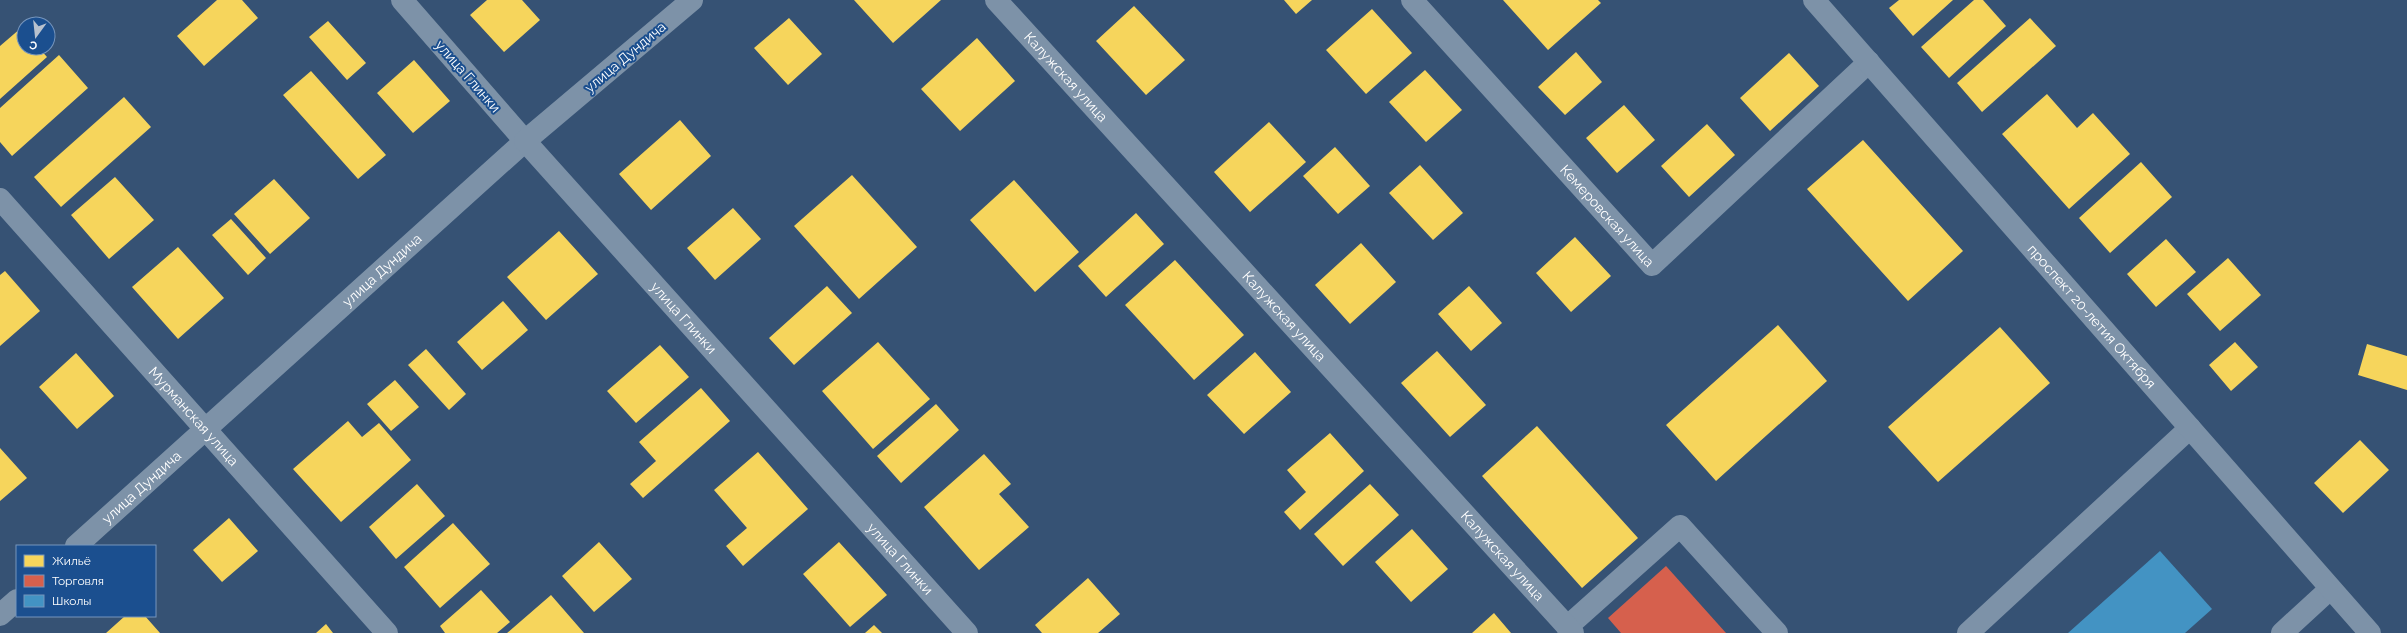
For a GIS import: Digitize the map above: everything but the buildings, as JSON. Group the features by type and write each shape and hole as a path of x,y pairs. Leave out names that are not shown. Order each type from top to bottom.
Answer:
{"street":[{"name":"улица Глинки","path":"402,0 525,141 967,633"},
{"name":"улица Дундича","path":"77,545 525,141 692,0"},
{"name":"Калужская улица","path":"996,0 1570,630"},
{"name":"Кемеровская улица","path":"1412,0 1652,265 1869,62"},
{"name":"проспект 20-летия Октября","path":"1814,0 2370,633"},
{"name":"Мурманская улица","path":"0,199 387,633"},
{"path":"1968,633 2190,428"},
{"path":"1570,630 1680,526 1776,633"},
{"path":"2282,633 2330,589"},
{"path":"0,615 16,601"}]}
